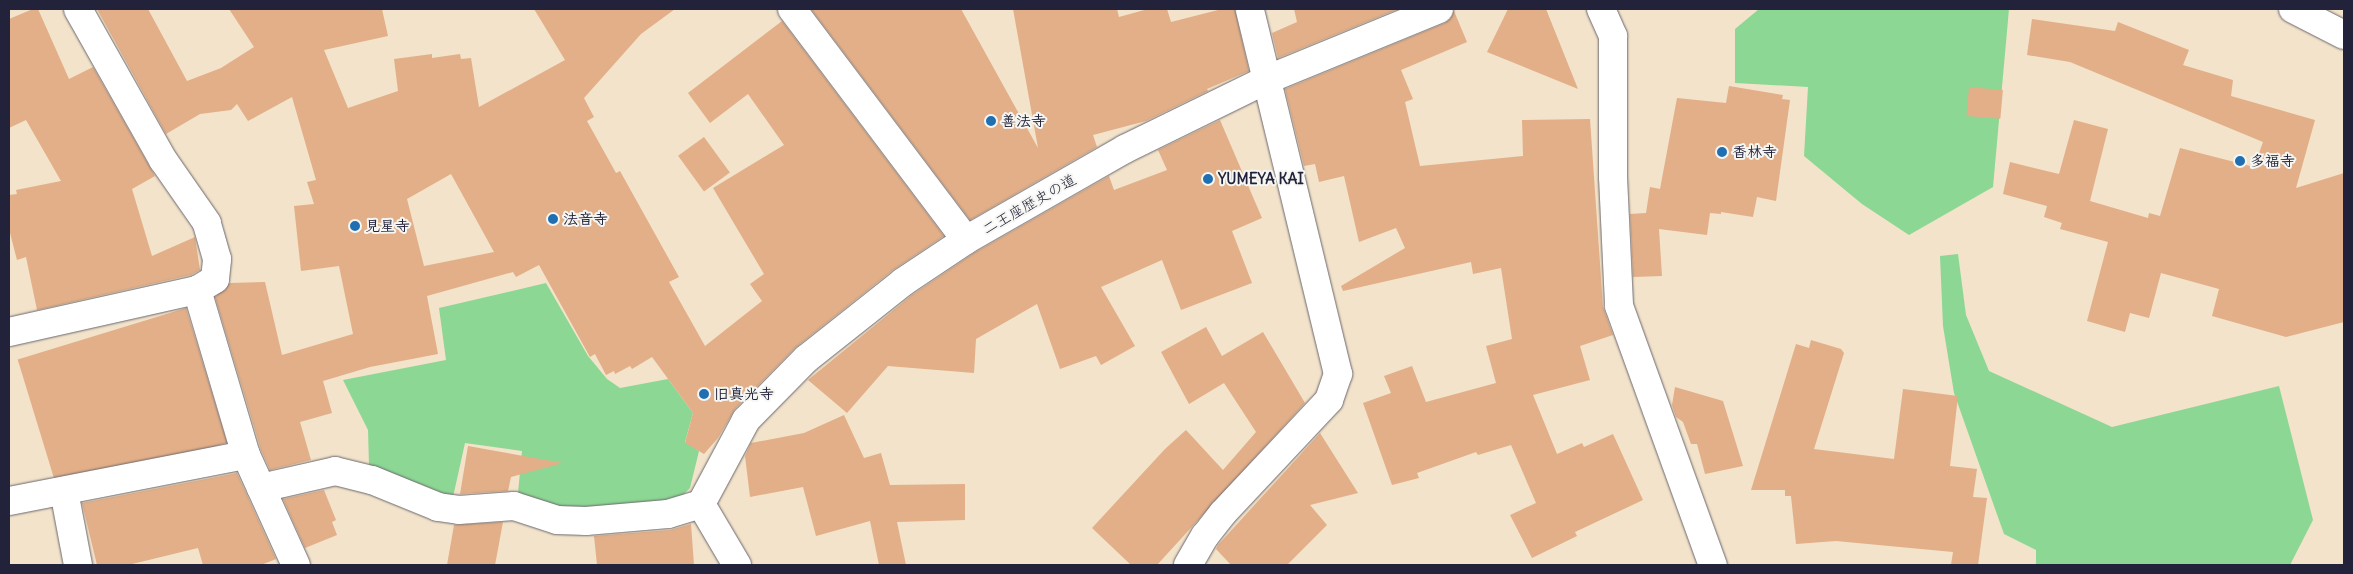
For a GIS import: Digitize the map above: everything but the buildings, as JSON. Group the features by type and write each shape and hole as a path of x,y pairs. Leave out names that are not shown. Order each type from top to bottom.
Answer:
{"street":[{"path":"9,332 197,290 215,279 217,259 207,223 163,160 78,9"},
{"path":"792,9 966,240"},
{"path":"1188,565 1205,536 1223,513 1329,400 1338,374 1250,9"},
{"name":"二王座歴史の道","path":"701,504 738,430 806,359 871,305 966,240 1125,149 1266,80 1439,9"},
{"path":"1601,9 1613,36 1613,178 1619,306 1713,565"},
{"path":"2293,9 2344,35"},
{"path":"197,290 246,455 296,565"},
{"path":"9,501 246,455"},
{"path":"261,488 335,471 372,480 438,507 458,510 514,506 558,520 586,521 668,514 701,504 737,565"},
{"path":"64,491 78,565"}],"green space":[{"path":"1759,9 2009,9 1993,187 1909,235 1862,204 1804,156 1808,87 1735,83 1735,29"},
{"path":"1958,254 1966,315 1989,371 2112,427 2279,386 2313,520 2290,565 2036,565 2036,550 2004,534 1954,393 1943,326 1940,256"},
{"path":"546,283 588,356 607,379 620,388 668,379 693,413 685,442 699,451 690,488 680,498 666,502 584,507 558,506 518,493 522,451 465,443 453,497 369,465 368,430 343,380 446,360 439,308"}],"place":[{"name":"善法寺","path":"991,121"},
{"name":"香林寺","path":"1722,152"},
{"name":"多福寺","path":"2240,161"},
{"name":"YUMEYA KAI","path":"1208,179"},
{"name":"法音寺","path":"553,219"},
{"name":"見星寺","path":"355,226"},
{"name":"旧真光寺","path":"704,394"}]}
